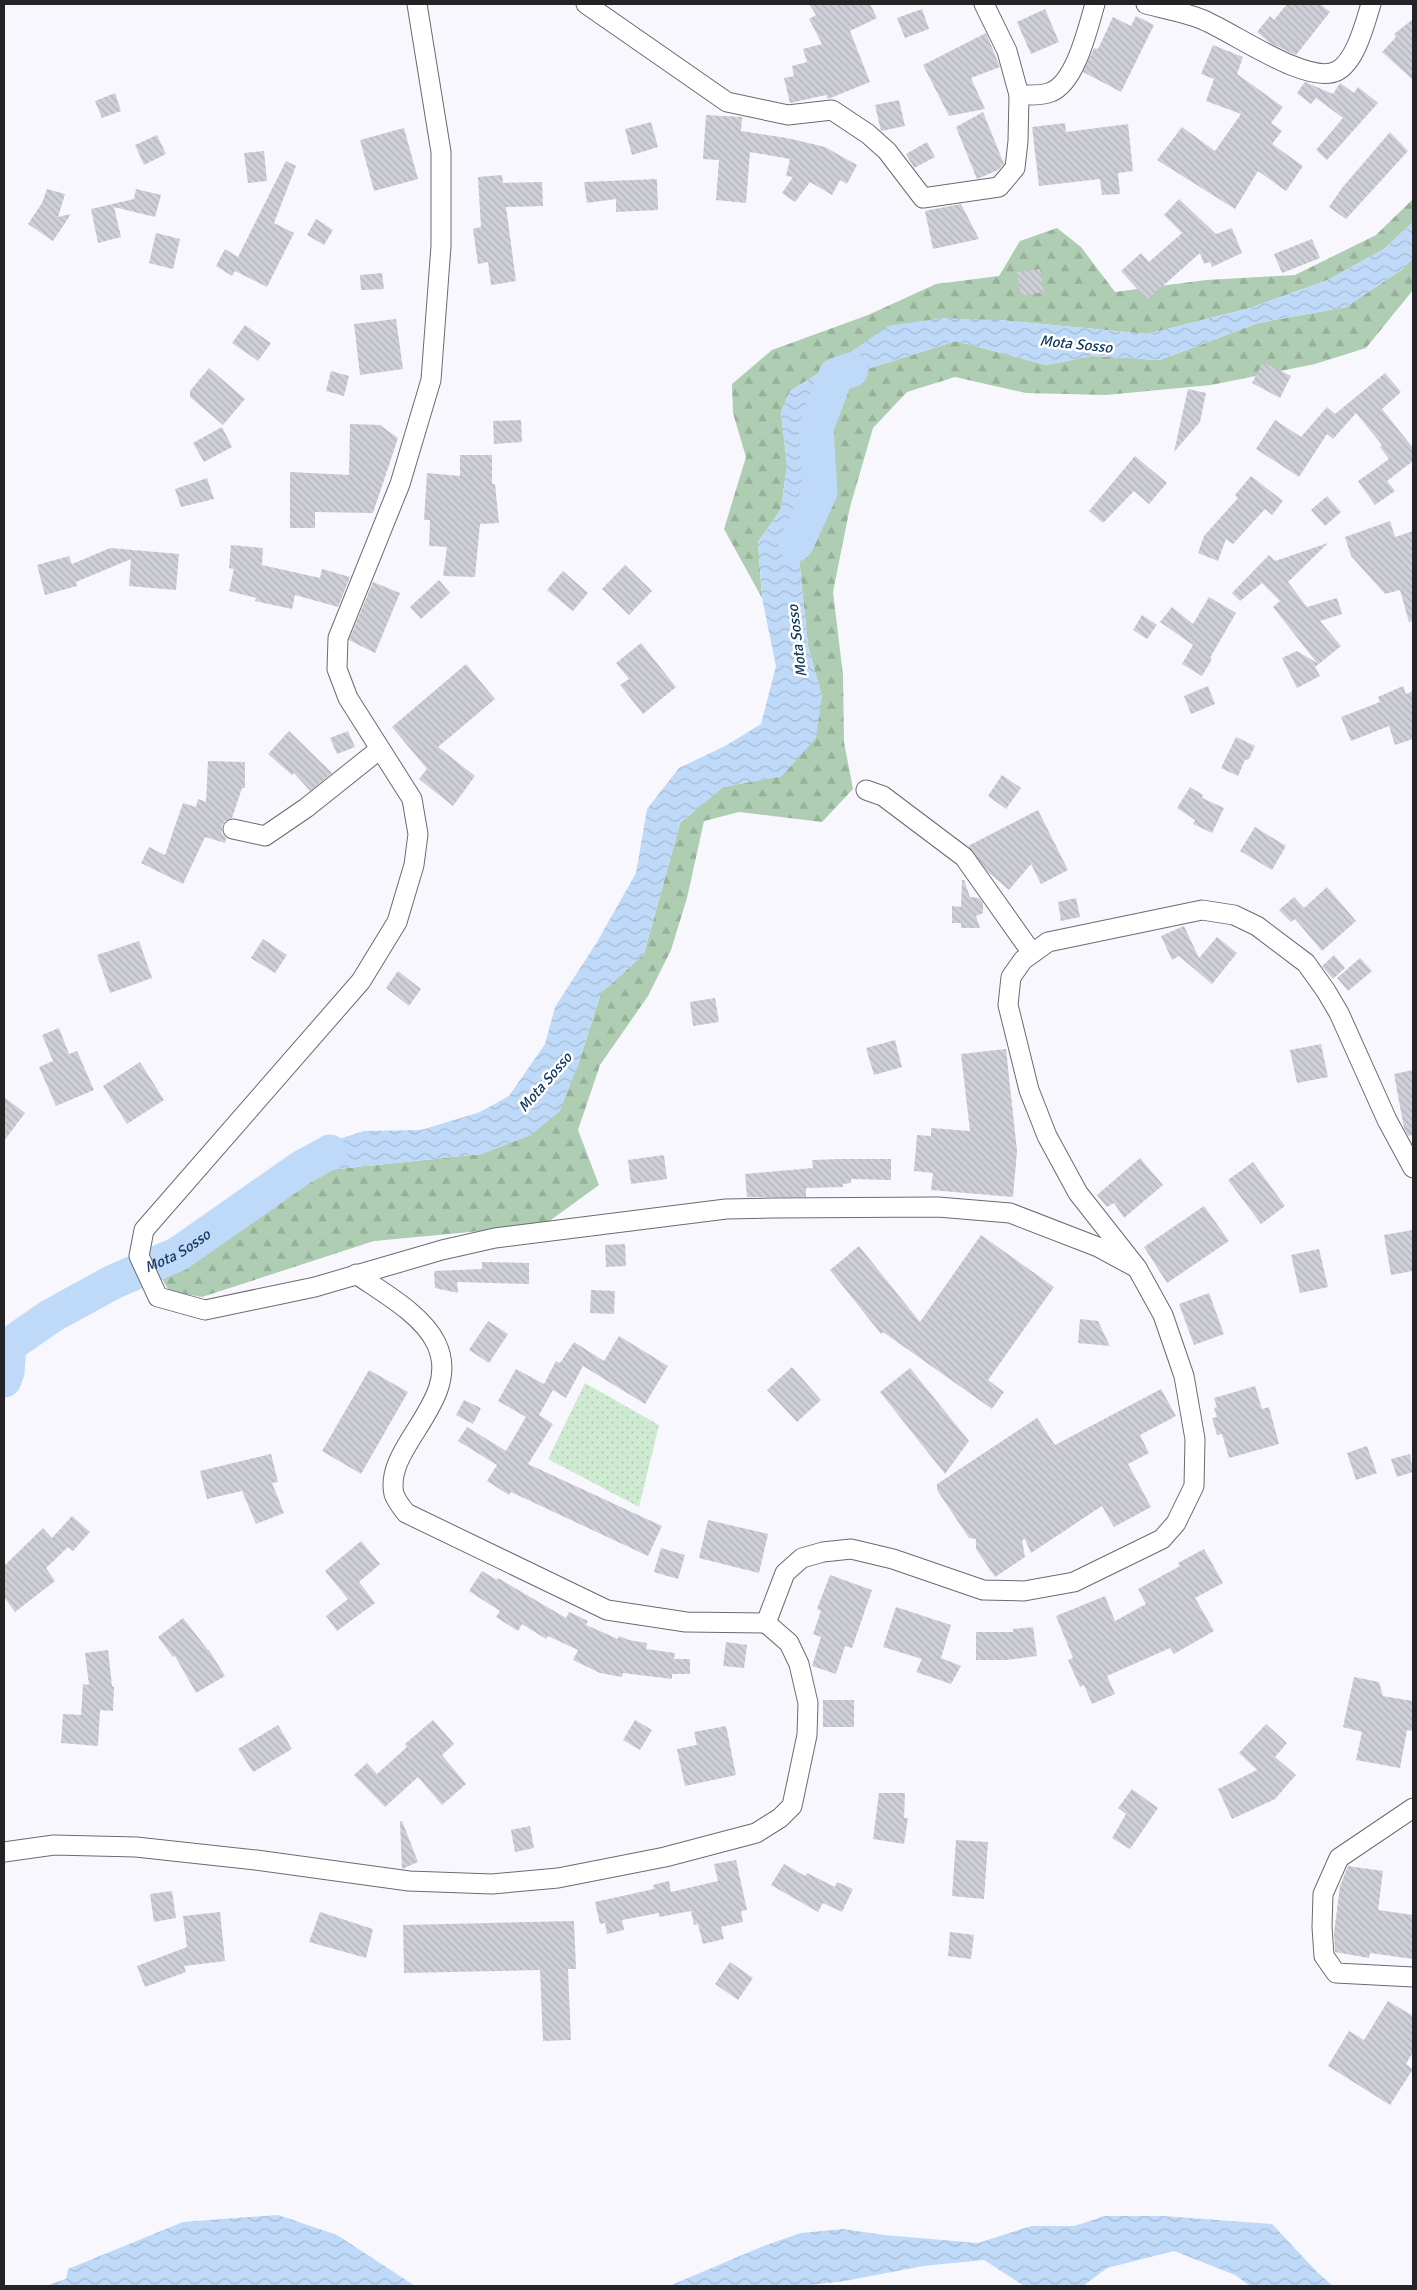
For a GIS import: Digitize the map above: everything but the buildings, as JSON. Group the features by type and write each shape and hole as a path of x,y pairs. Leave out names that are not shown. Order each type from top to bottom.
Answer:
{"street":[{"path":"418,4 441,152 441,246 431,380 400,484 338,638 337,669 348,698 412,799 418,834 414,866 397,922 361,980 144,1230 139,1256 158,1297 205,1310 315,1287 442,1250 495,1238 726,1209 938,1207 1010,1214 1098,1247 1137,1268"},
{"path":"586,4 728,102 788,115 832,110 868,134 887,151 923,198 999,187 1015,168 1020,95 1007,51 984,4"},
{"path":"1020,95 1051,92 1067,78 1081,52 1095,4"},
{"path":"1146,4 1202,19 1277,59 1324,75 1339,70 1358,46 1371,4"},
{"path":"233,829 265,836 306,808 380,749"},
{"path":"866,790 883,796 964,857 1032,953"},
{"path":"766,1623 785,1573 802,1558 823,1552 851,1549 893,1559 983,1590 1024,1591 1074,1582 1162,1539 1176,1522 1194,1486 1195,1439 1184,1376 1163,1315 1137,1268 1078,1192 1046,1136 1029,1090 1008,1005 1011,977 1023,960 1032,953 1048,942 1202,910 1234,915 1258,926 1306,964 1326,991 1339,1013 1387,1120 1413,1168"},
{"path":"4,1852 54,1845 136,1847 256,1860 409,1881 492,1884 558,1878 665,1857 756,1833 780,1818 792,1806 808,1735 808,1703 799,1664 789,1643 766,1623 686,1622 607,1610 406,1513 394,1494 395,1470 440,1387 443,1366 436,1342 414,1315 356,1274"},
{"path":"1413,1808 1339,1858 1323,1894 1322,1927 1324,1956 1336,1973 1413,1977"}],"green space":[{"path":"1413,199 1413,222 1384,249 1328,280 1250,308 1147,334 999,320 832,365 790,391 781,412 787,465 781,509 758,542 762,598 724,529 746,457 733,413 732,384 772,350 868,315 936,284 999,276 1020,241 1057,228 1081,247 1115,292 1206,280 1295,275 1376,235"},
{"path":"1413,258 1413,290 1366,348 1315,364 1211,385 1106,395 1026,393 955,377 907,392 873,428 850,507 833,592 843,675 844,742 853,789 822,822 739,812 704,821 687,898 671,950 648,996 600,1065 578,1130 599,1185 544,1225 374,1241 202,1297 169,1291 159,1273 229,1238 328,1170 482,1154 578,1065 601,993 644,954 680,823 723,787 782,776 822,697 808,646 799,558 819,517 808,460 812,417 861,371 956,341 1046,365 1092,356 1160,360 1258,323 1346,307 1401,270"},
{"path":"585,1383 659,1425 639,1507 548,1459"}],"water":[{"path":"1413,222 1413,258 1401,270 1346,307 1258,323 1160,360 1092,356 1046,365 956,341 861,371 812,417 808,460 819,517 799,558 808,646 822,697 816,738 782,776 723,787 680,823 644,954 601,993 578,1065 560,1111 531,1135 482,1154 328,1170 261,1183 301,1151 364,1131 421,1130 480,1112 509,1096 545,1044 555,1007 597,942 636,873 647,809 679,768 725,746 761,724 776,666 762,598 758,542 781,509 787,465 781,412 790,391 832,365 888,326 942,318 999,320 1147,334 1250,308 1328,280 1384,249"},
{"path":"278,2215 337,2235 415,2286 45,2286 66,2279 68,2269 183,2222"},
{"path":"1105,2216 1163,2216 1272,2224 1317,2272 1333,2286 1250,2286 1235,2275 1174,2251 1107,2268 1083,2286 1024,2286 984,2260 923,2266 845,2281 802,2286 669,2286 766,2245 801,2233 843,2229 884,2235 978,2243 1031,2226 1074,2226"}],"waterway":[{"name":"Mota Sosso","path":"796,544 820,492 816,428 836,375 851,370"},
{"name":"Mota Sosso","path":"4,1380 7,1372 9,1345 51,1316 113,1282 178,1254 301,1168 330,1152"}]}
